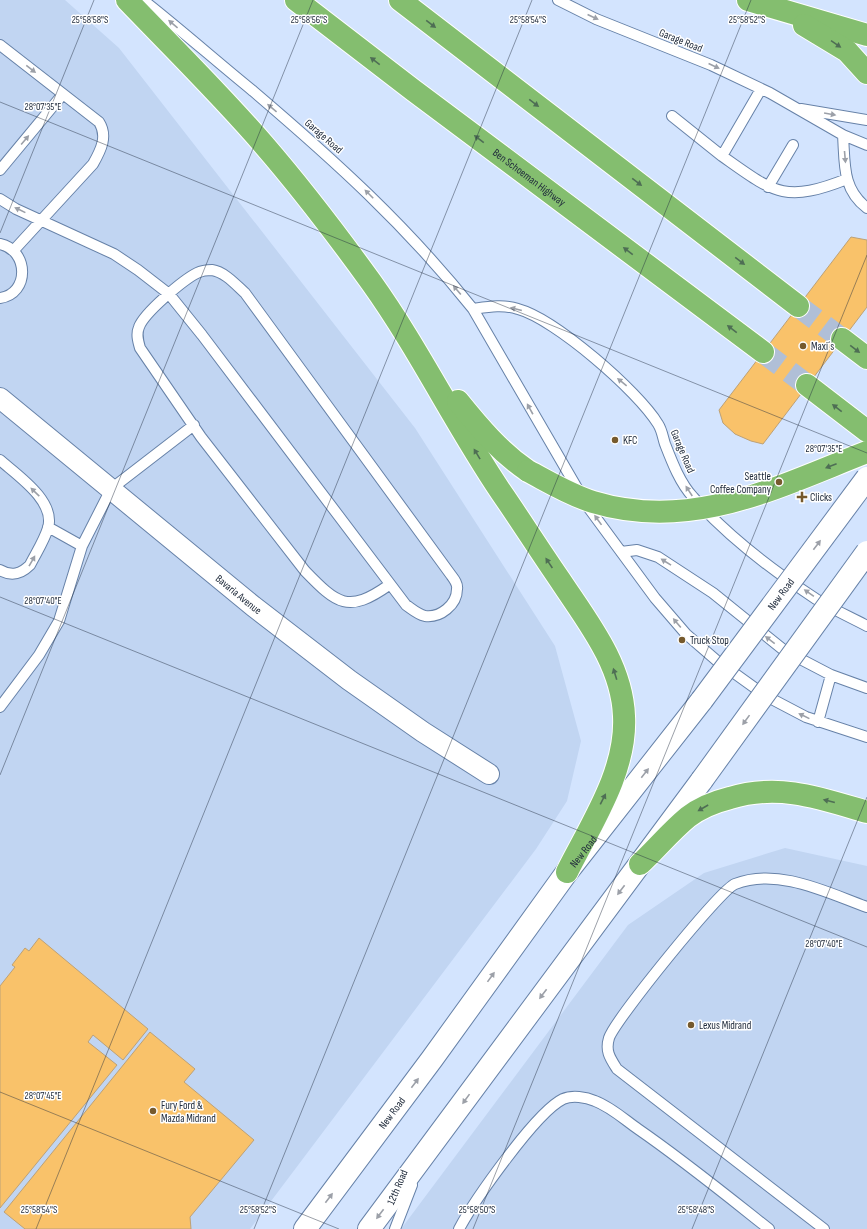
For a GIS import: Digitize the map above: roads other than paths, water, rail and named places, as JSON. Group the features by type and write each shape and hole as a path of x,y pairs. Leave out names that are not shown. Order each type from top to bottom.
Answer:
{"highway":[{"path":"127,0 263,143 325,219 373,285 412,344 488,472 595,633 612,665 624,714 620,758 612,781 567,872"},
{"name":"Ben Schoeman Highway","path":"296,0 426,100 763,352"},
{"path":"400,0 798,306"},
{"path":"757,3 867,35"},
{"path":"757,3 821,34 847,51 867,73"},
{"path":"842,339 867,358"},
{"path":"412,344 494,443 511,459 528,471 572,494 594,502 622,508 660,513 692,511 724,505 867,452"},
{"path":"807,385 867,431"},
{"path":"640,864 688,817 706,805 747,793 772,791 797,793 867,812"}],"main road":[{"name":"New Road","path":"305,1229 432,1059 567,872 702,700 867,478"},
{"path":"369,1229 702,780 867,552"}],"street":[{"name":"Bavaria Avenue","path":"0,398 254,606 348,680 423,732 489,774"}],"lane":[{"name":"Garage Road","path":"143,0 334,160 418,244 473,309 588,506 621,552 686,634 716,660 766,696 806,718 867,737"},
{"name":"Garage Road","path":"558,0 596,19 711,65 761,89 843,135 867,145"},
{"path":"1,46 99,122 103,128 104,138 101,150 93,164 14,250"},
{"path":"722,156 761,89"},
{"path":"0,170 63,94"},
{"name":"Garage Road","path":"793,107 867,120"},
{"path":"672,116 722,156 768,187 796,193 808,192 847,179"},
{"path":"843,135 847,179 851,192 857,201 867,208"},
{"path":"768,187 793,145"},
{"path":"0,199 40,220 114,254 169,294 202,335 389,585 406,605 424,616 434,616 443,612 452,603 457,589 457,584 452,575 245,293 221,273 207,270 197,273 169,294 142,321 138,328 137,337 140,348 194,425 305,571 324,590 339,600 352,603 371,598 389,585"},
{"path":"0,244 14,250 21,263 22,277 19,286 13,293 0,298"},
{"name":"Garage Road","path":"473,309 495,306 518,309 542,320 571,340 628,387 646,406 660,426 675,469 692,496 714,520 736,540 817,600 867,626"},
{"path":"0,706 39,655 59,621 82,546 111,489 194,425"},
{"path":"0,460 39,496 46,506 48,527 30,565 25,570 17,574 11,574 0,570"},
{"path":"48,527 82,546"},
{"path":"621,552 638,550 658,557 713,593 785,651 831,675 867,688"},
{"path":"818,722 831,675"},
{"path":"824,1229 617,1069 608,1055 607,1048 614,1027 671,953 718,898 734,884 754,879 780,879 807,886 867,907"},
{"path":"459,1229 505,1161 542,1116 563,1099 579,1096 595,1100 607,1107 657,1142 769,1229"},
{"name":"12th Road","path":"395,1229 398,1216 424,1156"}],"tunnel":[{"path":"798,306 842,339"},
{"path":"763,352 807,385"}],"place":[{"name":"Maxi´s","path":"803,346"},
{"name":"KFC","path":"615,440"},
{"name":"Seattle Coffee Company","path":"779,482"},
{"name":"Clicks","path":"802,497"},
{"name":"Truck Stop","path":"682,640"},
{"name":"Lexus Midrand","path":"691,1025"},
{"name":"Fury Ford & Mazda Midrand","path":"153,1111"}]}
